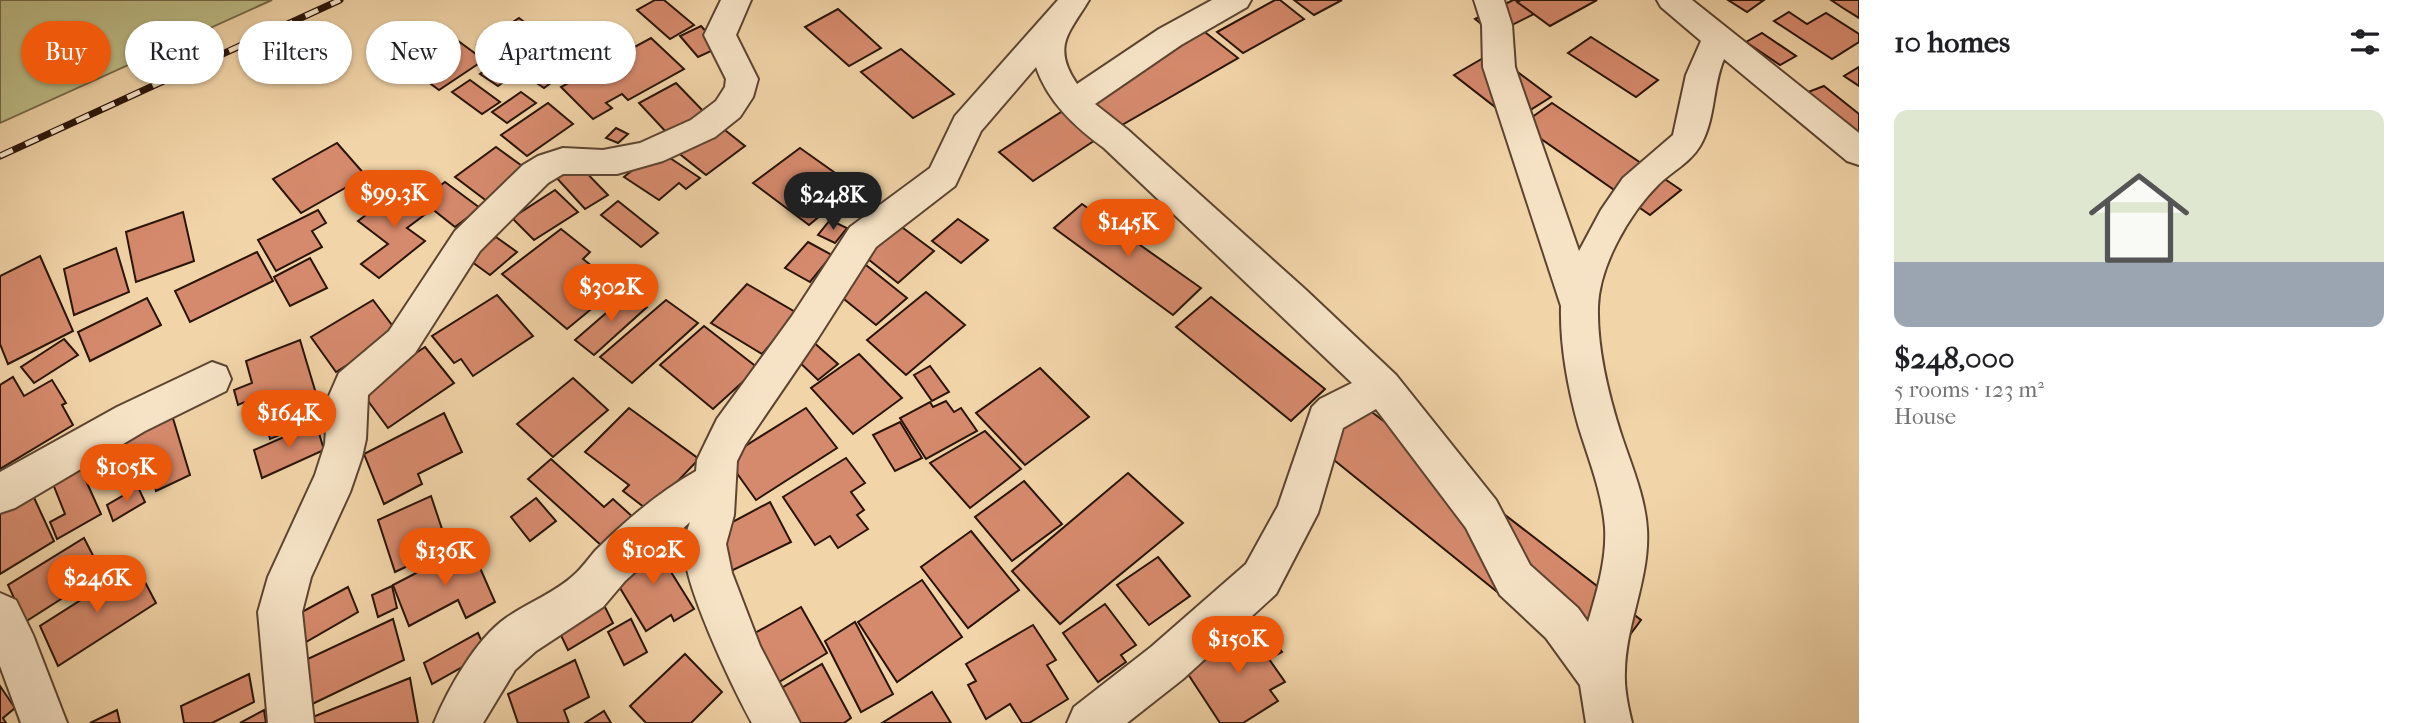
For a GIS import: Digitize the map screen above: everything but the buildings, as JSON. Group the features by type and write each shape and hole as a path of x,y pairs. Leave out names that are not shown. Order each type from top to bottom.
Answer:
{"street":[{"path":"291,723 279,612 281,600 294,564 322,514 335,477 346,441 345,413 349,390 402,341 464,246 495,211 548,166 562,160 604,163 637,156 690,135 728,109 739,94 743,82 740,70 719,35 736,0"},
{"path":"1075,102 1170,37 1236,0"},
{"path":"1489,0 1497,25 1499,67 1579,305 1595,412 1622,497 1626,558 1604,639 1600,675 1609,723"},
{"path":"1672,0 1859,152"},
{"path":"1064,13 1048,44 1056,79 1097,127 1116,139 1293,301 1382,387 1481,513 1515,580 1562,623 1600,675"},
{"path":"776,723 743,660 710,573 705,544 713,515 717,460 731,432 805,327 863,237 890,214 943,177 967,125 1064,13"},
{"path":"1579,305 1586,278 1624,199 1660,162 1679,150 1688,138 1700,81 1719,37"},
{"path":"0,494 131,419 212,379"},
{"path":"1090,723 1167,663 1261,579 1297,513 1326,419 1334,411 1382,387"},
{"path":"457,723 499,654 520,635 588,592 610,566 653,526 689,497 715,482"},
{"path":"0,615 17,651 44,723"}],"shaded area":[{"path":"0,0 272,0 224,22 125,21 125,66 111,73 111,21 21,21 21,84 86,84 0,123"}],"railway":[{"path":"0,156 340,0"}]}
